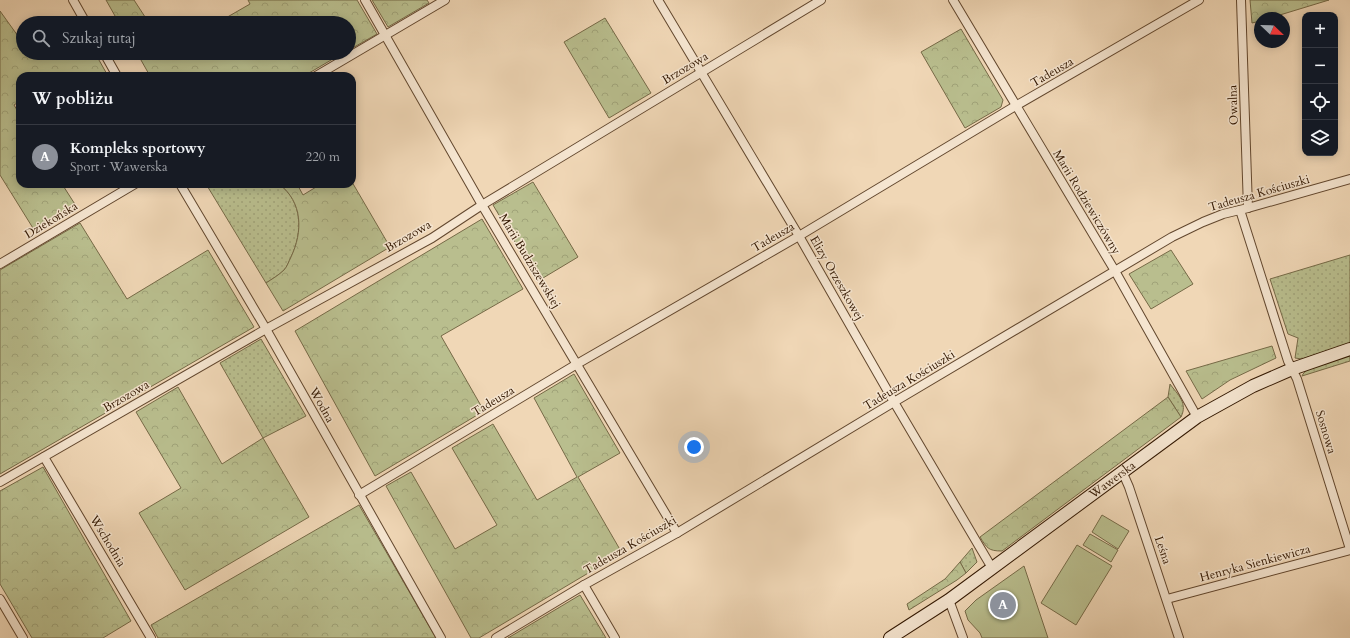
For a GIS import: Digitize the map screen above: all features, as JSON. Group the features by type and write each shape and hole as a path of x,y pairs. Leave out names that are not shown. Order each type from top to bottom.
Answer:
{"main road":[{"name":"Wawerska","path":"890,638 949,600 1197,417 1253,386 1292,369 1350,348"}],"street":[{"path":"73,0 82,16"},
{"name":"Marii Budziszewskiej","path":"365,0 482,205 677,533"},
{"path":"356,52 445,0"},
{"name":"Elizy Orzeszkowej","path":"658,0 702,71 992,568"},
{"name":"Brzozowa","path":"0,482 266,329 432,238 482,205 821,0"},
{"name":"Marii Rodziewiczówny","path":"953,0 1115,271 1197,417"},
{"name":"Tadeusza","path":"359,495 577,364 799,236 1016,106 1199,0"},
{"name":"Owalna","path":"1241,0 1244,209 1288,361 1292,369"},
{"path":"108,60 115,72"},
{"path":"323,72 343,60"},
{"name":"Tadeusza Kościuszki","path":"496,638 584,585 677,533 1172,237 1224,214 1350,179"},
{"name":"Dziekońska","path":"0,264 128,188"},
{"name":"Wodna","path":"182,188 266,329 441,638"},
{"name":"Sosnowa","path":"1292,369 1297,379 1350,550"},
{"name":"Wschodnia","path":"44,457 151,638"},
{"name":"Leśna","path":"1122,471 1129,487 1180,638"},
{"name":"Henryka Sienkiewicza","path":"1167,599 1350,550"},
{"path":"584,585 615,638"},
{"path":"0,599 23,638"},
{"path":"949,600 963,638"}],"green space":[{"path":"106,0 134,0 144,16 115,16"},
{"path":"248,0 357,0 377,34 356,46 356,16 229,16 250,4"},
{"path":"372,0 427,0 429,3 388,27"},
{"path":"1250,0 1329,0 1290,12 1254,12 1254,22 1252,23"},
{"path":"0,11 16,33 16,60 99,60 106,72 16,72 16,104 14,105 16,108 16,188 65,188 78,209 36,233 0,175"},
{"path":"605,18 651,93 609,118 564,42"},
{"path":"961,29 1003,100 1001,107 965,128 921,52"},
{"path":"141,60 331,60 311,72 148,72"},
{"path":"533,182 578,257 538,281 493,205"},
{"path":"208,188 284,188 293,199 297,208 299,228 298,238 285,269 266,283"},
{"path":"284,188 299,188 303,195 314,188 356,188 390,247 283,311 266,283 285,269 298,238 299,228 297,208 293,199"},
{"path":"482,219 523,289 441,336 484,411 375,476 295,331"},
{"path":"80,223 127,299 208,250 254,327 0,474 0,270"},
{"path":"1171,250 1193,284 1151,309 1129,274"},
{"path":"1350,255 1350,343 1302,359 1295,358 1298,338 1288,334 1270,279"},
{"path":"261,339 306,416 263,438 220,363"},
{"path":"1272,346 1276,358 1230,380 1202,399 1186,371"},
{"path":"1350,355 1350,361 1302,376 1305,372 1316,366"},
{"path":"574,374 620,453 578,477 622,553 479,638 471,638 386,486 411,472 455,549 497,525 452,448 493,424 537,500 577,477 534,398"},
{"path":"1170,384 1183,403 1183,412 1181,417 1168,397"},
{"path":"178,387 222,464 263,438 309,517 185,590 139,513 181,488 136,412"},
{"path":"1168,397 1181,417 1002,551 994,550 986,546 980,537"},
{"path":"43,467 131,621 103,638 32,638 0,584 0,491"},
{"path":"359,505 436,638 158,638 151,625"},
{"path":"1102,515 1129,531 1118,549 1092,532"},
{"path":"1090,534 1118,550 1111,562 1083,545"},
{"path":"1077,545 1112,566 1076,625 1041,603"},
{"path":"972,548 977,562 966,573 960,562"},
{"path":"960,562 966,573 909,610 907,604 945,579"},
{"path":"1024,566 1048,638 982,638 980,633 968,620 965,611 976,600"},
{"path":"580,595 606,638 508,638"}],"place":[{"name":"Kompleks sportowy","path":"1003,605"}]}
